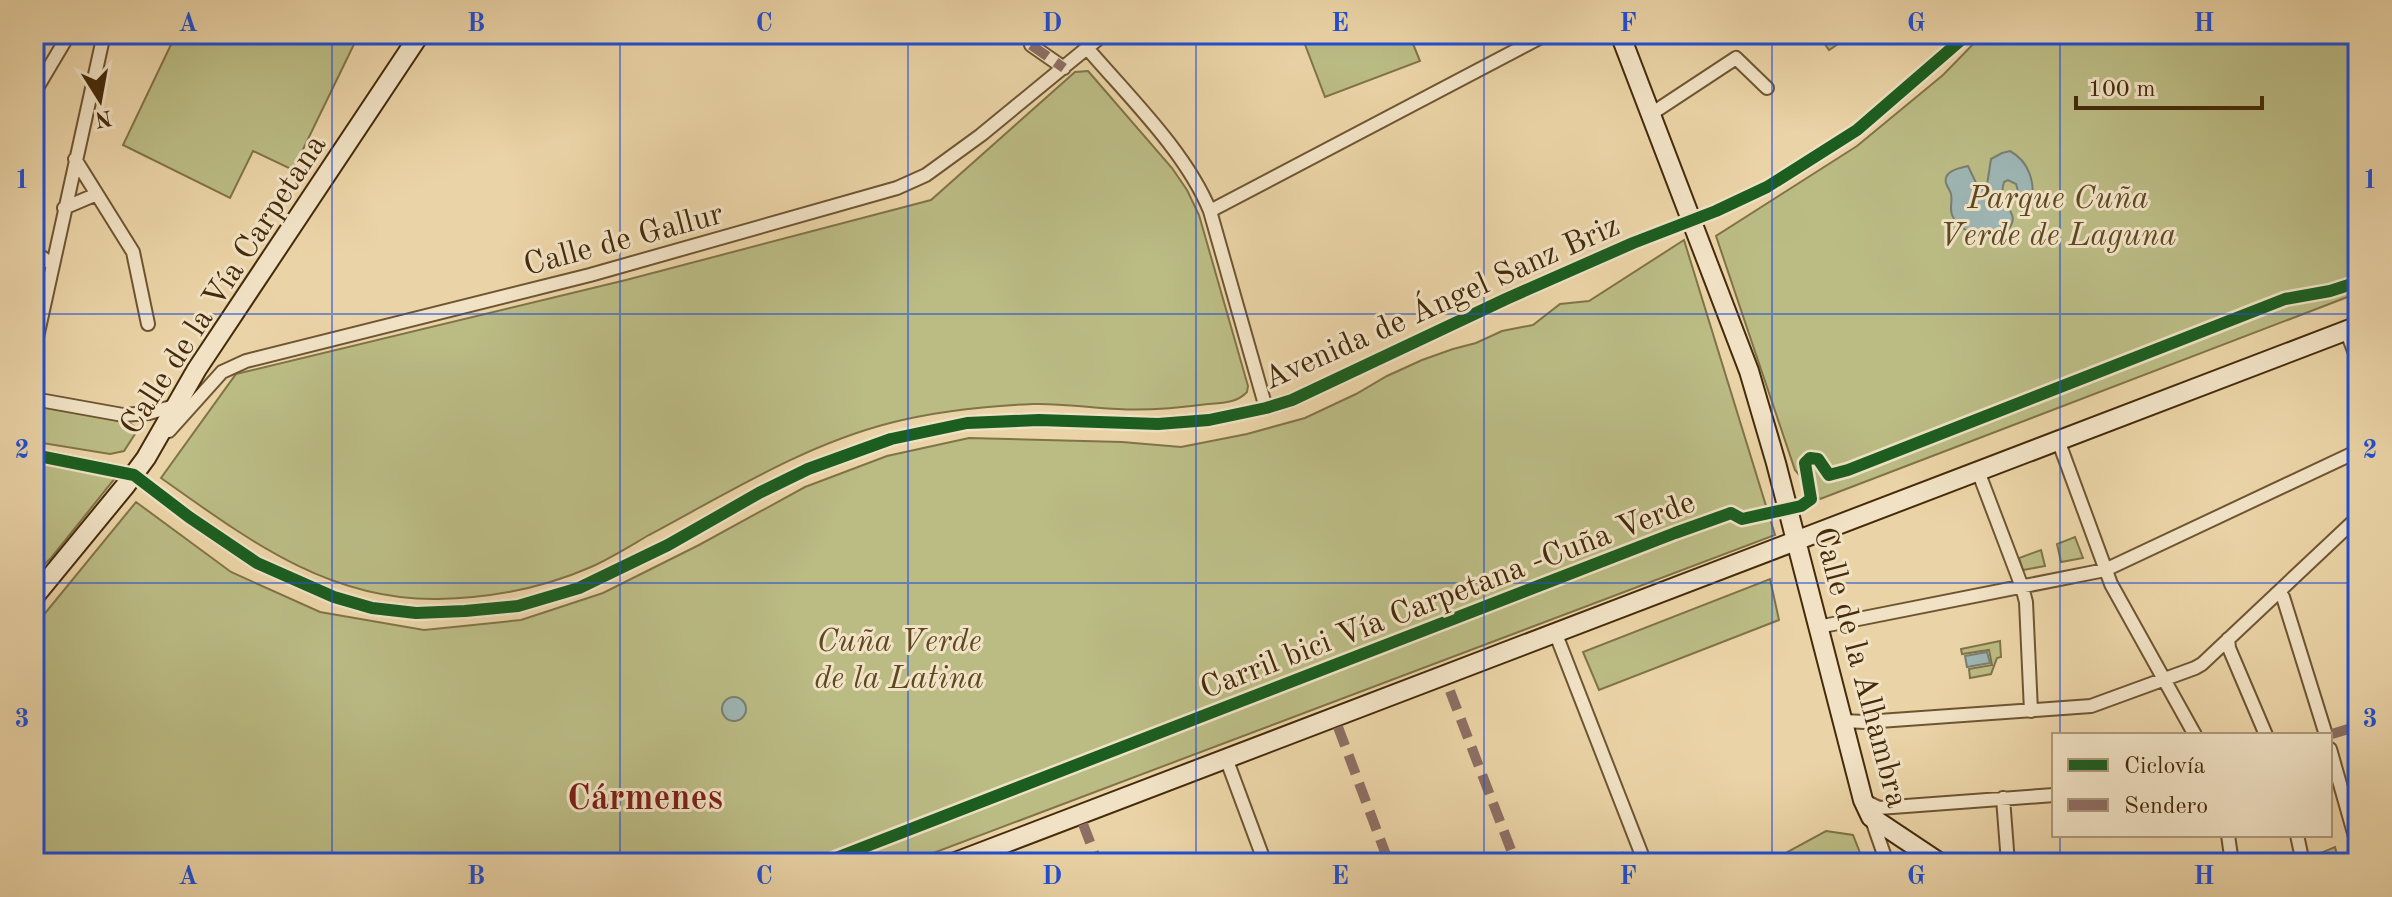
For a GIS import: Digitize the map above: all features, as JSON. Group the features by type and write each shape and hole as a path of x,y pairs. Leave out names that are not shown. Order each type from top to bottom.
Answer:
{"street":[{"path":"34,93 69,34"},
{"path":"34,351 37,319 104,34"},
{"name":"Calle de la Vía Carpetana","path":"35,595 146,458 197,369 420,34"},
{"name":"Calle de Gallur","path":"146,458 206,387 233,366 590,275 897,188 926,175 1006,115 1104,34"},
{"path":"1210,211 1547,34"},
{"name":"Calle de la Alhambra","path":"1620,34 1749,371 1867,808 1887,863"},
{"name":"Avenida de Ángel Sanz Briz","path":"134,475 257,563 334,597 372,608 416,613 518,606 579,588 668,545 808,469 891,439 967,423 1039,420 1158,424 1209,420 1266,408 1324,387 1506,299 1767,187 1857,130 1968,34"},
{"path":"1031,45 1064,68"},
{"path":"1087,48 1200,186 1210,211 1266,408"},
{"path":"1651,114 1736,58 1767,88"},
{"path":"75,159 133,252 148,324"},
{"path":"64,208 97,194"},
{"path":"34,252 52,264"},
{"path":"953,863 2352,328 2358,361"},
{"path":"34,399 123,415 149,413 175,406"},
{"path":"2058,440 2111,584 2194,733"},
{"path":"1818,627 2105,570 2358,451"},
{"path":"34,455 134,475"},
{"path":"1978,471 2026,602 2031,711"},
{"path":"1843,721 2091,706 2202,664 2358,517"},
{"path":"2276,594 2283,597 2325,733"},
{"path":"34,628 34,637"},
{"path":"1555,632 1645,863"},
{"path":"2228,639 2265,733"},
{"path":"2332,756 2358,847"},
{"path":"1226,758 1265,863"},
{"path":"1867,808 2052,795"},
{"path":"2003,798 2008,863"},
{"path":"1867,808 1940,863"},
{"path":"2228,837 2232,863"},
{"path":"2297,837 2303,863"}],"green space":[{"path":"176,34 359,34 293,170 253,151 230,198 123,145"},
{"path":"1301,34 1409,34 1420,61 1325,97"},
{"path":"1818,34 1853,34 1829,50"},
{"name":"Parque Cuña Verde de Laguna","path":"1983,34 2358,34 2358,293 1820,499 1795,470 1716,236 1857,146 1943,75"},
{"path":"1088,71 1172,168 1199,215 1248,386 1247,392 1239,398 1224,403 1152,409 1044,404 997,406 943,412 890,423 858,432 796,457 591,567 535,586 458,598 398,597 324,577 257,543 161,478 236,374 626,280 931,200 1075,72"},
{"name":"Cuña Verde de la Latina","path":"1684,240 1775,535 907,863 34,863 34,660 42,617 136,502 231,572 320,612 424,630 521,620 603,593 805,487 887,456 969,438 1122,442 1181,447 1305,418 1422,360 1476,343 1502,331 1533,325 1560,304 1589,301"},
{"path":"41,406 125,420 134,426 135,434 124,451 110,454 36,442"},
{"path":"34,455 120,472 51,558 34,574"},
{"path":"2075,537 2083,558 2061,562 2057,544"},
{"path":"2041,550 2045,566 2023,570 2019,558"},
{"path":"1770,579 1779,620 1599,690 1583,652"},
{"path":"2000,641 2001,657 1997,658 1991,674 1970,678 1969,669 1992,665 1989,650 1962,654 1961,649"},
{"path":"1826,831 1853,835 1864,863 1767,863"},
{"path":"2335,847 2339,863 2313,863 2311,857"}],"water":[{"path":"2010,151 2022,161 2030,174 2032,204 2028,207 2022,205 2016,184 2008,180 2004,182 2003,196 2012,214 2012,223 2001,234 1974,234 1959,225 1952,216 1947,176 1968,166 1978,187 1984,189 1991,159"},
{"path":"1987,652 1990,663 1967,667 1965,656"},
{"path":"734,697 743,700 746,709 743,718 734,721 725,718 722,709 725,700"}],"marked path":[{"path":"1031,45 1064,68"},
{"path":"1450,691 1516,863"},
{"path":"2332,734 2358,726"},
{"path":"1338,727 1389,863"},
{"path":"1083,824 1098,863"},
{"path":"1606,863 1630,854"}],"cycle path":[{"path":"34,455 134,475 257,563 334,597 372,608 416,613 518,606 579,588 668,545 808,469 891,439 967,423 1039,420 1158,424 1209,420 1292,400 1506,299 1767,187 1857,130 1968,34"},
{"name":"Carril bici Vía Carpetana -Cuña Verde","path":"823,863 1675,533 1731,513 1742,519 1801,506 1811,499 1805,463 1810,458 1818,459 1829,475 1848,470 2285,299 2330,291 2358,282"}],"district":[{"name":"Cármenes","path":"645,796"}]}
